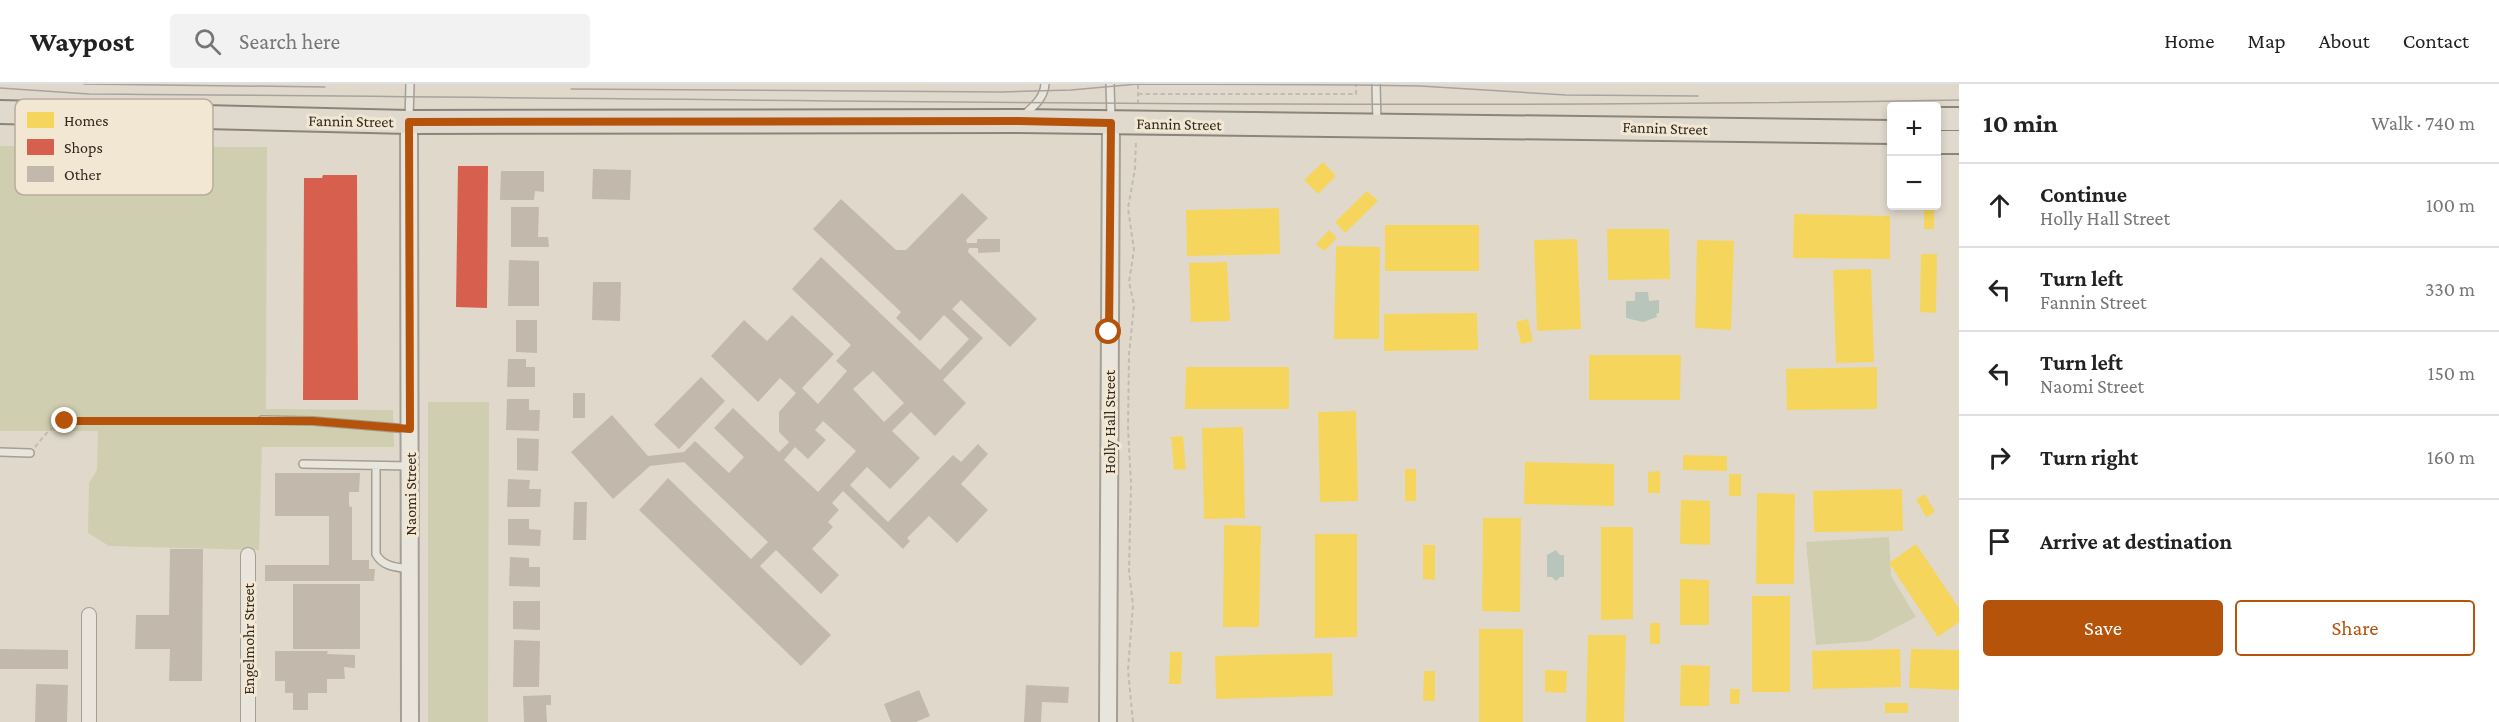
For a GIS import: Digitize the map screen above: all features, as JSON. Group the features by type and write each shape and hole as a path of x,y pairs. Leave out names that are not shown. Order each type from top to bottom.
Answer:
{"main road":[{"name":"Fannin Street","path":"0,112 15,112"},
{"name":"Fannin Street","path":"213,117 409,122 1018,121 1887,131"},
{"path":"1941,119 1959,119"},
{"path":"1941,142 1959,142"}],"street":[{"name":"Naomi Street","path":"409,122 410,722"},
{"name":"Holly Hall Street","path":"1108,722 1111,123"},
{"name":"Engelmohr Street","path":"248,555 248,722"},
{"path":"88,615 89,722"}],"lane":[{"path":"409,122 410,84"},
{"path":"1018,121 1038,103 1045,92 1045,84"},
{"path":"1377,84 1377,125"},
{"path":"1110,85 1111,123"},
{"path":"262,420 313,421 410,429"},
{"path":"0,452 30,453"},
{"path":"303,464 410,466"},
{"path":"376,466 376,554 380,560 390,566 410,569"}],"path":[{"path":"1138,94 1356,94 1356,84"},
{"path":"1133,722 1128,670 1133,605 1129,571 1131,484 1128,428 1129,355 1134,306 1129,282 1134,250 1128,208 1136,152"},
{"path":"30,453 52,427 65,421 262,420"}],"green space":[{"path":"0,146 15,146 15,195 213,195 213,147 267,147 266,409 393,410 394,447 262,447 259,550 109,546 88,533 89,483 97,470 98,431 0,431"},
{"path":"428,402 489,402 488,722 428,722"},
{"path":"1889,537 1891,576 1916,617 1870,641 1816,645 1806,542"}],"shaded area":[{"path":"1635,292 1648,292 1649,301 1659,300 1657,317 1643,322 1626,318 1626,301 1635,301"},
{"path":"1556,550 1560,555 1564,555 1564,577 1556,581 1552,577 1547,577 1547,555"}],"building: Homes":[{"path":"1323,162 1336,176 1318,194 1304,180"},
{"path":"1367,191 1378,201 1345,233 1335,222"},
{"path":"1279,208 1280,254 1187,256 1186,210"},
{"path":"1924,210 1934,210 1934,229 1924,229"},
{"path":"1794,214 1890,216 1890,259 1793,258"},
{"path":"1385,225 1479,225 1479,271 1385,271"},
{"path":"1607,229 1669,229 1670,279 1608,280"},
{"path":"1329,230 1337,238 1324,251 1316,244"},
{"path":"1577,239 1581,329 1537,331 1534,240"},
{"path":"1697,240 1734,241 1731,330 1695,328"},
{"path":"1336,246 1380,247 1379,339 1334,339"},
{"path":"1921,254 1937,254 1936,313 1920,312"},
{"path":"1227,262 1230,321 1191,322 1189,263"},
{"path":"1871,269 1874,362 1836,363 1833,270"},
{"path":"1477,313 1478,350 1384,351 1384,314"},
{"path":"1528,319 1533,341 1521,344 1516,322"},
{"path":"1589,355 1681,355 1680,400 1589,400"},
{"path":"1186,367 1289,367 1289,409 1185,409"},
{"path":"1877,367 1877,409 1787,410 1786,369"},
{"path":"1356,411 1358,501 1320,502 1318,412"},
{"path":"1243,427 1245,518 1204,519 1202,428"},
{"path":"1183,436 1186,469 1174,470 1171,437"},
{"path":"1683,455 1727,456 1727,471 1683,470"},
{"path":"1525,462 1614,464 1614,506 1524,504"},
{"path":"1405,469 1416,469 1416,501 1405,501"},
{"path":"1660,471 1660,493 1648,493 1648,472"},
{"path":"1729,474 1741,474 1741,496 1729,496"},
{"path":"1902,489 1903,531 1814,532 1813,491"},
{"path":"1757,493 1795,494 1794,584 1756,584"},
{"path":"1925,494 1935,512 1926,517 1916,499"},
{"path":"1681,500 1710,501 1710,545 1680,544"},
{"path":"1483,518 1521,518 1520,612 1482,611"},
{"path":"1224,525 1261,526 1259,627 1223,627"},
{"path":"1601,527 1633,527 1633,619 1601,620"},
{"path":"1315,534 1357,534 1357,637 1315,638"},
{"path":"1916,544 1959,608 1959,622 1938,637 1889,563"},
{"path":"1423,545 1435,545 1435,580 1423,579"},
{"path":"1680,579 1709,580 1709,625 1680,625"},
{"path":"1752,596 1790,596 1790,692 1752,692"},
{"path":"1650,623 1660,623 1660,644 1650,644"},
{"path":"1479,629 1523,629 1523,722 1479,722"},
{"path":"1588,635 1626,635 1624,722 1586,722"},
{"path":"1900,649 1901,687 1813,689 1812,651"},
{"path":"1911,649 1959,650 1959,690 1909,688"},
{"path":"1170,652 1182,652 1181,684 1169,684"},
{"path":"1332,653 1333,696 1216,699 1215,656"},
{"path":"1681,665 1710,666 1709,706 1680,706"},
{"path":"1545,670 1567,671 1566,693 1545,692"},
{"path":"1424,671 1435,671 1435,701 1423,701"},
{"path":"1730,689 1740,689 1739,704 1730,704"},
{"path":"1885,703 1908,703 1908,713 1885,713"}],"building: Shops":[{"path":"458,166 488,166 487,308 456,307"},
{"path":"323,175 357,175 358,400 303,400 304,178 322,178"}],"building: Other":[{"path":"593,169 631,170 630,200 592,199"},
{"path":"501,171 544,171 544,192 535,191 534,200 500,200"},
{"path":"962,193 988,218 966,240 967,243 977,243 977,239 1000,239 1000,252 978,253 978,248 969,248 968,252 1037,319 1010,347 961,300 952,309 983,338 943,380 966,403 935,436 911,412 892,431 920,458 890,489 867,467 850,485 888,522 953,455 961,462 978,444 988,454 961,484 988,510 957,543 929,516 907,538 910,541 903,549 843,491 832,503 839,510 828,522 833,527 812,549 839,575 821,594 776,550 760,566 831,635 801,666 639,510 668,478 751,559 768,542 684,462 650,466 613,499 571,452 612,415 648,456 684,452 695,441 729,473 744,457 714,428 733,408 779,452 789,442 779,432 779,412 796,393 780,378 758,402 711,356 744,320 767,341 792,315 834,354 802,388 818,404 847,371 836,361 851,345 792,289 821,257 940,370 969,339 944,315 920,341 896,318 901,312 813,229 841,199 896,250 906,250","holes":["873,371 904,403 884,422 853,389","823,421 856,451 818,492 784,460 795,447 808,459 826,440 815,430"]},
{"path":"511,207 539,207 538,237 548,237 549,247 511,247"},
{"path":"509,260 539,261 539,306 508,306"},
{"path":"593,282 621,282 620,321 592,320"},
{"path":"516,320 537,320 537,353 516,352"},
{"path":"508,359 526,359 526,367 535,367 535,387 507,387"},
{"path":"701,377 725,401 679,449 654,425"},
{"path":"573,393 585,393 585,418 573,418"},
{"path":"507,399 529,399 529,410 540,410 539,431 506,430"},
{"path":"517,438 539,439 538,471 517,470"},
{"path":"275,473 360,473 359,492 349,492 349,506 352,507 352,560 369,560 369,569 375,569 374,581 265,581 265,565 329,565 329,516 275,516"},
{"path":"508,479 530,480 529,489 541,489 540,507 507,507"},
{"path":"574,502 587,502 586,540 573,540"},
{"path":"508,519 529,519 529,529 541,530 540,546 508,545"},
{"path":"170,549 203,549 202,681 169,681 170,649 135,649 136,615 169,615"},
{"path":"510,557 529,558 529,567 540,567 540,587 509,586"},
{"path":"293,584 360,584 360,649 293,649"},
{"path":"513,601 540,601 540,630 513,629"},
{"path":"514,640 540,641 539,687 513,687"},
{"path":"0,649 68,650 68,669 0,669"},
{"path":"275,651 328,651 327,654 355,655 355,668 344,667 345,679 327,679 327,693 308,693 308,710 293,710 293,693 285,693 285,681 275,681"},
{"path":"36,684 68,685 67,722 35,722"},
{"path":"1026,685 1069,687 1068,703 1042,702 1041,722 1024,722"},
{"path":"919,690 930,716 916,722 891,722 884,704"},
{"path":"551,695 551,705 546,705 547,722 524,722 523,696"}],"tram line":[{"path":"84,84 325,87"},
{"path":"571,89 1001,92 1071,90 1138,84 1356,85 1420,86 1566,95 1698,96"},
{"path":"0,88 89,94 1024,103 1492,104 1959,100"}],"route":[{"path":"65,421 78,419 313,421 410,429 409,122 1018,121 1111,123 1109,332"}]}
